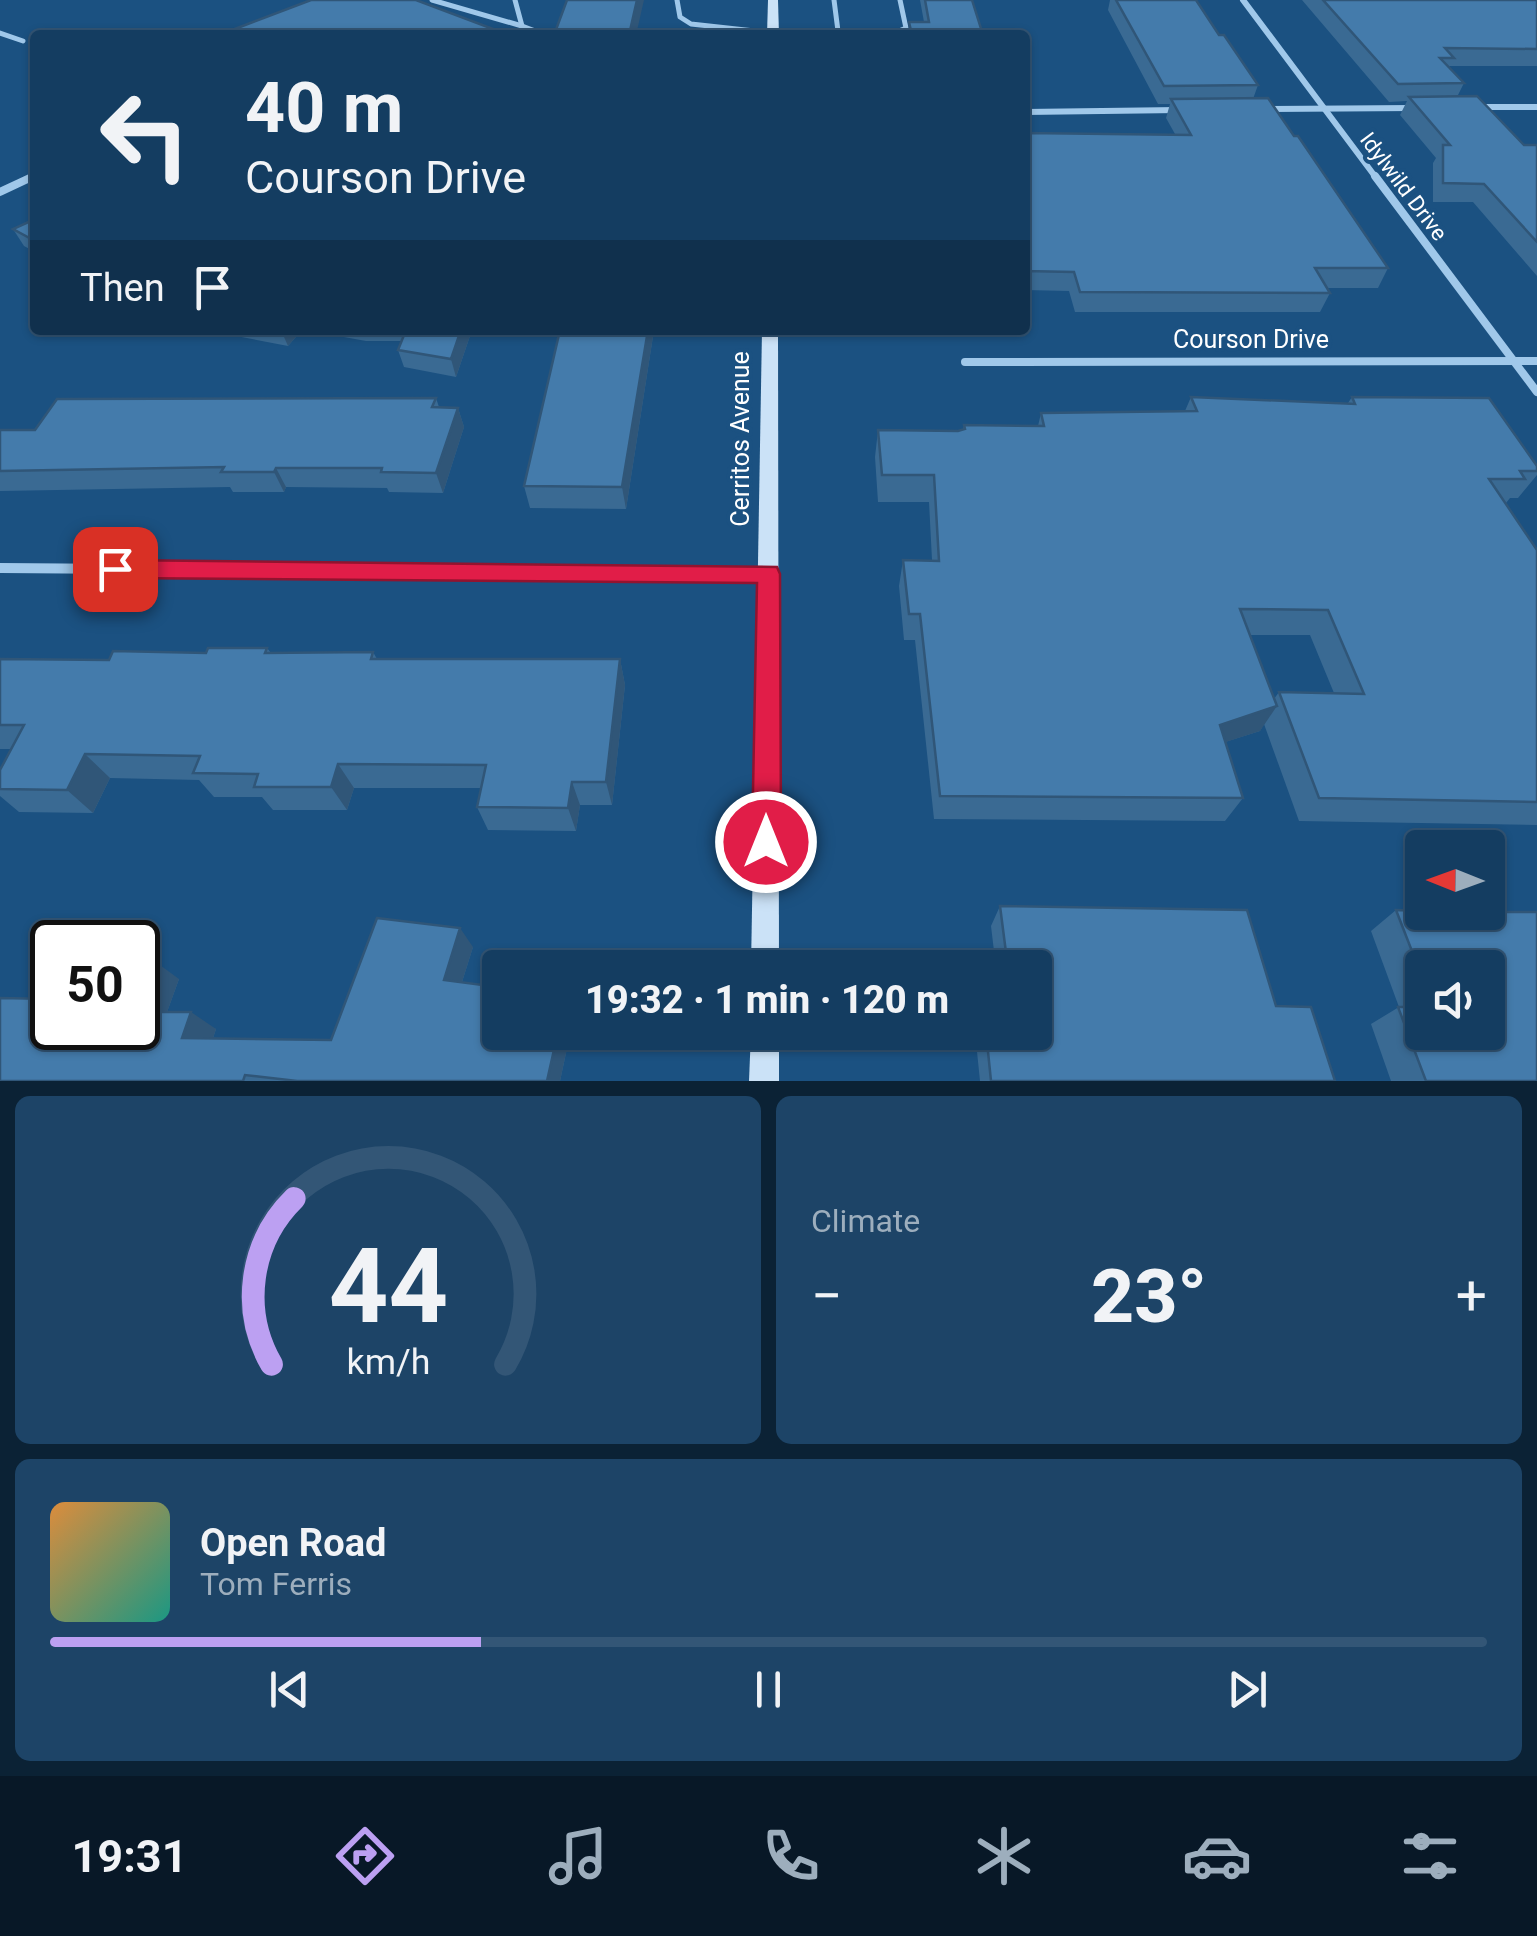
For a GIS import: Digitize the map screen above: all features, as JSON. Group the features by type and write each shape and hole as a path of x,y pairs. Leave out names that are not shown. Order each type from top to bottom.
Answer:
{"main road":[{"path":"773,0 773,30"},
{"name":"Cerritos Avenue","path":"765,950 770,335"},
{"path":"764,1081 765,1050"}],"street":[{"name":"Idylwild Drive","path":"1243,0 1537,392"},
{"path":"1460,108 1537,107"},
{"path":"1264,110 1421,108"},
{"path":"1030,112 1185,110"},
{"path":"0,192 30,178"},
{"name":"Courson Drive","path":"966,362 1537,361"},
{"path":"0,568 768,574"}],"lane":[{"path":"432,0 533,30"},
{"path":"515,0 522,26"},
{"path":"677,0 676,10 691,24 740,30"},
{"path":"834,0 838,30"},
{"path":"861,30 906,28 900,0"},
{"path":"0,33 24,41"}],"building":[{"path":"311,0 416,0 496,30 232,30"},
{"path":"567,0 637,0 630,30 556,30"},
{"path":"925,0 972,0 981,30 911,30 909,22 929,22"},
{"path":"1116,0 1196,0 1258,85 1164,86"},
{"path":"1323,0 1537,0 1537,49 1445,48 1454,58 1440,58 1464,83 1398,84"},
{"path":"1477,96 1524,145 1537,145 1537,242 1484,184 1443,183 1443,145 1450,145 1409,97"},
{"path":"1268,98 1388,268 1315,268 1330,293 1080,292 1074,272 1030,271 1030,133 1191,135 1171,99"},
{"path":"30,221 30,238 13,229"},
{"path":"404,335 459,335 451,359 398,350"},
{"path":"559,335 647,335 622,487 524,486"},
{"path":"1191,397 1355,404 1352,397 1489,398 1537,466 1537,471 1520,471 1525,479 1489,479 1537,550 1537,802 1319,798 1279,692 1364,694 1328,610 1240,609 1277,706 1220,725 1243,798 940,796 920,614 909,614 903,560 939,561 934,475 882,475 878,430 1044,426 1041,413 1197,411"},
{"path":"436,398 432,407 458,408 436,473 381,472 382,468 221,472 224,467 0,471 0,430 35,430 57,399"},
{"path":"208,648 267,648 265,653 373,652 371,659 620,659 606,782 572,782 568,808 477,807 486,765 338,764 331,787 254,787 258,774 193,773 200,756 85,754 67,790 0,789 0,770 24,725 0,725 0,659 109,660 113,651 206,653"},
{"path":"1000,906 1247,910 1276,1006 1311,1007 1335,1081 991,1081 988,1050 1052,1050 1052,950 1006,950"},
{"path":"1396,910 1405,910 1405,930 1505,930 1505,912 1537,912 1537,1081 1426,1081 1414,1050 1505,1050 1505,950 1412,950"},
{"path":"377,918 460,928 444,980 482,985 482,1050 554,1050 547,1081 297,1081 245,1075 243,1081 0,1081 0,998 30,999 30,1050 160,1050 160,1012 191,1012 182,1038 331,1040"},
{"path":"1398,1007 1405,1007 1405,1026"}],"route":[{"path":"115,569 768,574 766,842"}]}
